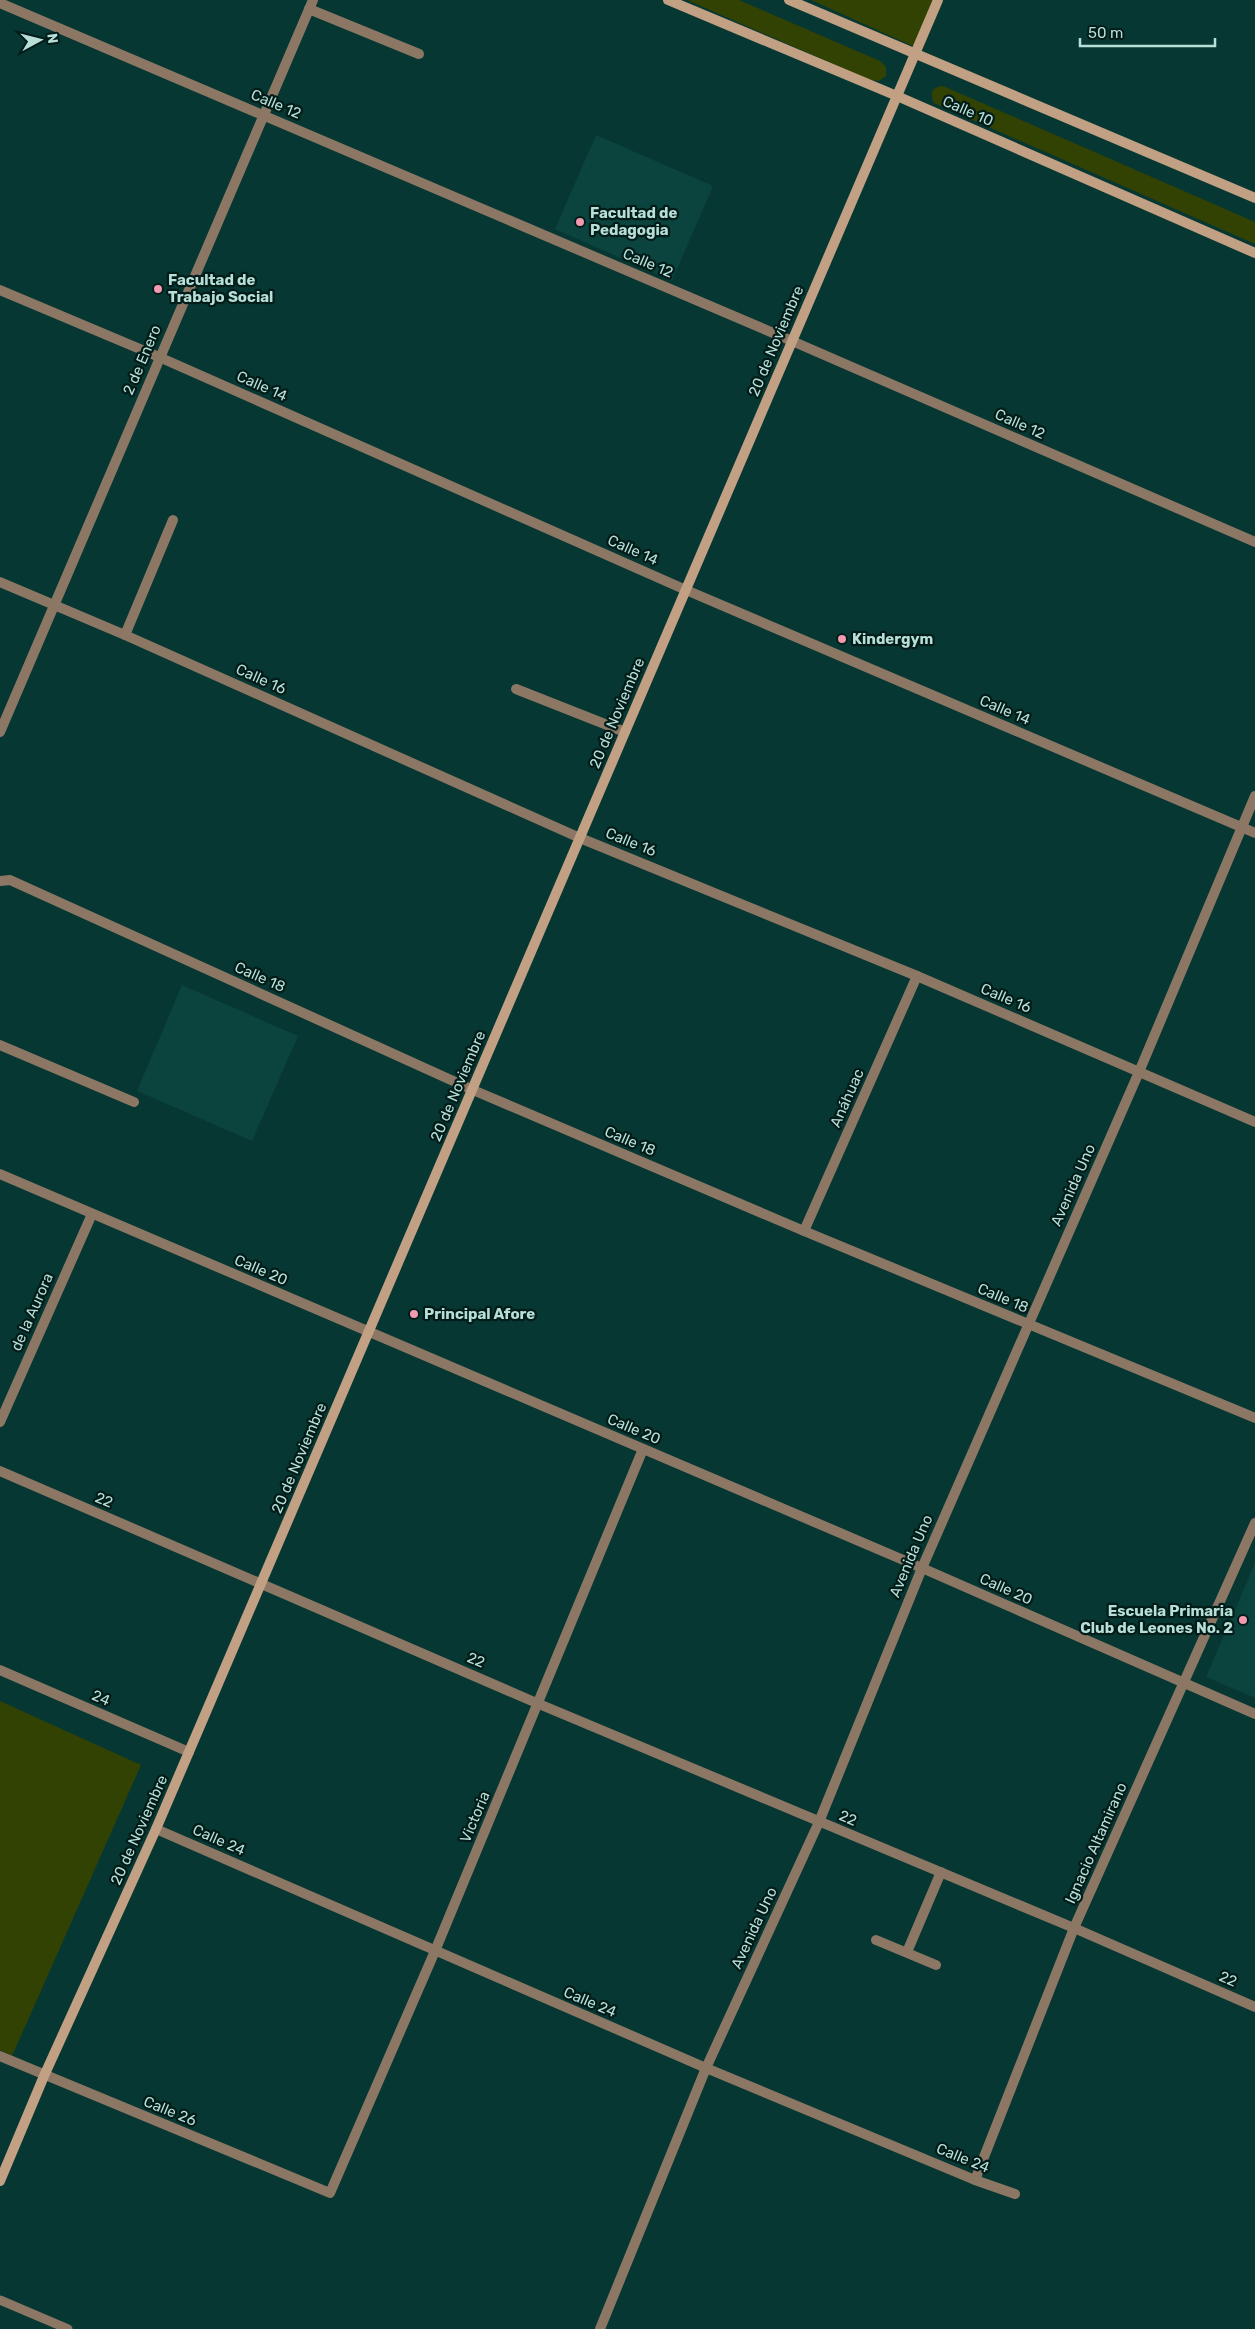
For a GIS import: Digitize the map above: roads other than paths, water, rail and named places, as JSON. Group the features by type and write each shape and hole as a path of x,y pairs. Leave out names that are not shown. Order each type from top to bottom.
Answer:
{"main road":[{"name":"Calle 10","path":"668,0 897,96 1255,253"},
{"path":"789,0 1255,198"},
{"name":"20 de Noviembre","path":"0,2181 44,2076 156,1829 938,0"}],"street":[{"name":"Calle 12","path":"0,4 792,341 1255,542"},
{"name":"2 de Enero","path":"0,732 311,4"},
{"path":"311,4 419,54"},
{"name":"Calle 14","path":"0,290 159,356 686,590 1255,834"},
{"path":"125,635 173,520"},
{"name":"Calle 16","path":"0,582 125,635 580,838 917,976 1255,1122"},
{"path":"516,689 625,732"},
{"name":"Avenida Uno","path":"600,2329 706,2068 819,1822 922,1568 1139,1072 1255,796"},
{"name":"Calle 18","path":"0,881 10,880 472,1090 804,1231 1255,1418"},
{"name":"Anáhuac","path":"804,1231 917,976"},
{"path":"0,1045 134,1102"},
{"name":"Calle 20","path":"0,1174 922,1568 1255,1714"},
{"name":"de la Aurora","path":"0,1422 92,1214"},
{"name":"Victoria","path":"330,2194 539,1704 643,1449"},
{"name":"22","path":"0,1471 539,1704 1074,1928 1255,2007"},
{"name":"Ignacio Altamirano","path":"975,2180 1074,1928 1185,1684 1255,1523"},
{"name":"24","path":"0,1670 189,1752"},
{"name":"Calle 24","path":"156,1829 706,2068 975,2180 1015,2194"},
{"path":"907,1952 941,1872"},
{"path":"876,1940 936,1965"},
{"name":"Calle 26","path":"0,2056 330,2194"}],"lane":[{"path":"0,2300 68,2329"}],"place":[{"name":"Facultad de Pedagogia","path":"580,222"},
{"name":"Facultad de Trabajo Social","path":"158,289"},
{"name":"Kindergym","path":"842,639"},
{"name":"Principal Afore","path":"414,1314"},
{"name":"Escuela Primaria Club de Leones No. 2","path":"1243,1620"}]}
